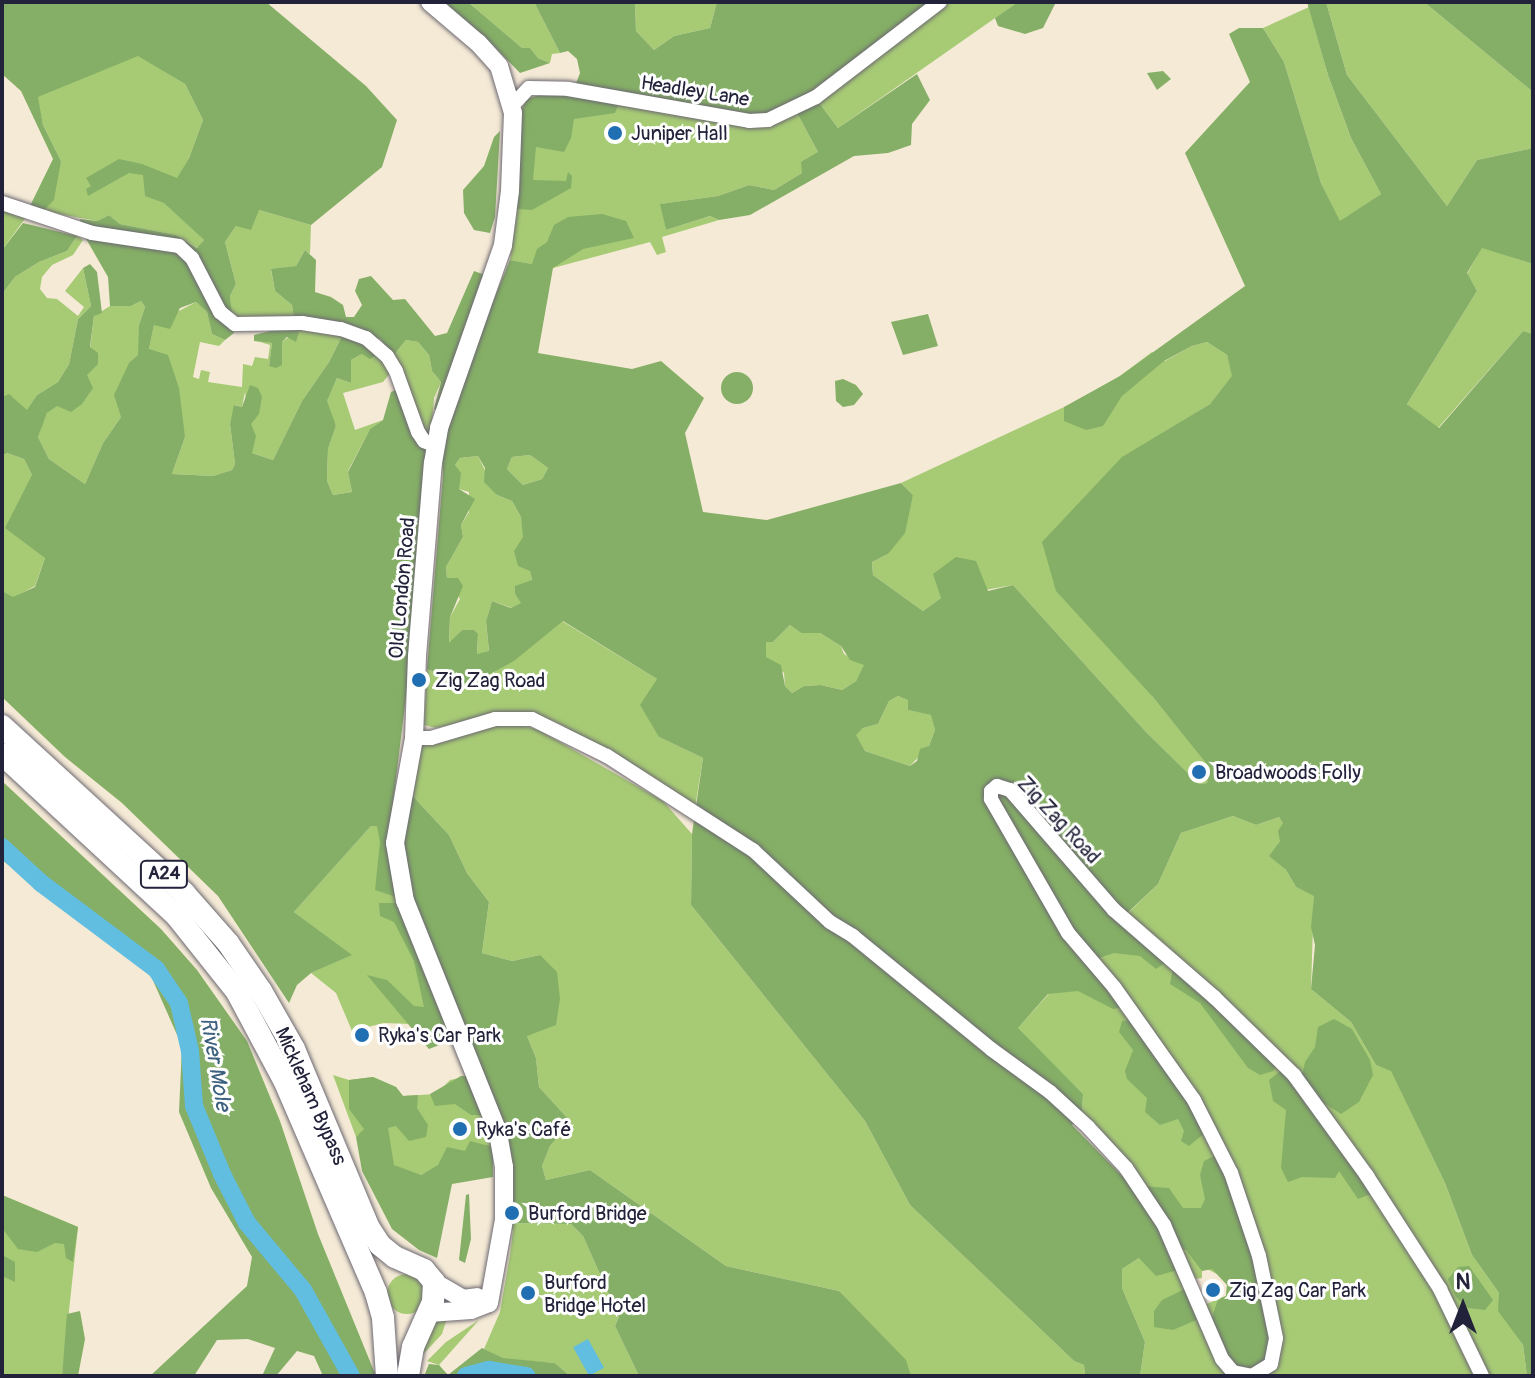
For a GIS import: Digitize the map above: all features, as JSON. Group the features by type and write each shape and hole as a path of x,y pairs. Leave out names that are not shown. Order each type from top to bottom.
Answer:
{"highway":[{"name":"Mickleham Bypass","path":"2,726 157,867 228,943 261,991 294,1049 369,1228 380,1245 408,1265"},
{"name":"Mickleham Bypass","path":"2,754 175,914 224,974 271,1051 376,1293"},
{"path":"387,1376 383,1318 376,1293 391,1271 408,1265 424,1270 434,1282 435,1291 413,1347 408,1376"},
{"path":"383,1318 409,1323 427,1316"}],"main road":[{"name":"Old London Road","path":"430,2 478,43 499,66 511,107 510,191 503,245 436,446 417,656 414,738 396,826 398,874 405,901 498,1132 504,1201 502,1240 493,1282"},
{"path":"434,1282 452,1296 472,1300 493,1282"},
{"path":"427,1316 483,1307 493,1293 493,1282"}],"street":[{"name":"Headley Lane","path":"511,107 529,88 568,89 749,121 768,120 816,97 940,2"},
{"path":"2,203 92,233 179,246 192,258 220,312 235,324 302,323 341,329 366,338 387,356 396,371 418,432 424,441 436,446"},
{"name":"Zig Zag Road","path":"414,738 431,738 495,719 532,719 607,756 753,850 830,922 853,936 991,1049 1050,1092 1088,1127 1126,1168 1164,1225 1222,1359 1233,1372 1252,1376 1271,1364 1276,1338 1259,1256 1231,1173 1194,1100 1121,997 1068,933 991,799 991,791 997,786 1010,790 1114,910 1225,1007 1294,1075 1367,1176 1440,1289 1482,1376"}],"green space":[{"path":"2,2 266,2 366,86 397,120 382,167 311,225 259,210 251,230 236,226 225,242 236,284 230,296 234,333 225,340 212,334 207,312 196,302 180,308 170,329 154,325 149,349 168,355 179,388 185,437 172,474 213,476 232,470 235,464 230,424 234,405 242,407 250,385 258,388 262,397 259,414 251,424 256,436 252,453 273,460 302,401 329,362 342,336 366,344 379,354 370,359 362,354 351,360 351,383 337,378 327,401 336,426 328,449 327,481 333,495 352,492 348,472 370,429 383,420 391,392 400,388 429,452 424,547 393,804 396,897 375,890 380,842 377,826 371,826 294,912 352,955 311,973 297,985 289,1003 218,896 122,803 65,757 2,697 2,591 13,597 35,587 45,558 5,528 32,475 24,459 7,453 2,456 2,397 9,394 27,410 37,395 58,382 69,364 78,319 91,306 83,268 90,264 97,272 102,313 94,316 90,347 98,353 98,364 87,375 93,388 82,404 71,412 57,406 47,413 38,437 49,459 85,484 103,443 121,417 114,395 129,363 138,355 139,325 145,307 141,301 131,306 110,306 108,277 85,237 80,219 97,221 109,215 120,224 176,235 197,248 204,240 164,203 145,196 143,175 129,173 88,196 86,189 91,186 86,178 119,159 142,164 177,178 189,158 203,120 185,84 138,56 38,97 43,125 61,161 54,200 43,211 30,206 53,159 21,91 2,74"},
{"path":"442,2 468,2 522,48 530,48 538,58 550,63 520,73 484,36"},
{"path":"468,2 534,2 560,53 552,54 550,63 538,58 530,48 522,48"},
{"path":"534,2 635,2 636,31 654,50 674,36 710,28 717,2 934,2 814,95 759,117 575,86 580,73 577,59 568,51 560,53"},
{"path":"635,2 717,2 710,28 674,36 654,50 636,31"},
{"path":"946,2 1018,2 838,128 817,100"},
{"path":"1018,2 1056,2 1043,28 1025,34 998,26 995,18"},
{"path":"1307,2 1326,2 1347,75 1447,206 1477,160 1533,148 1533,264 1482,248 1467,273 1477,291 1407,404 1439,428 1523,331 1533,334 1533,1376 1527,1376 1523,1345 1498,1311 1499,1293 1472,1255 1445,1183 1391,1071 1376,1065 1351,1022 1311,989 1315,945 1311,927 1314,896 1296,887 1286,870 1269,856 1280,841 1278,831 1283,823 1279,817 1256,825 1233,816 1181,833 1158,884 1118,922 1166,962 1156,969 1140,956 1114,953 1096,959 1123,1007 1113,1009 1078,991 1048,994 1018,1028 1083,1094 1082,1114 1072,1125 1133,1187 1182,1269 1156,1276 1139,1258 1122,1269 1122,1288 1145,1342 1140,1376 1085,1376 1084,1365 1074,1361 910,1205 865,1121 691,905 692,834 703,758 659,737 640,705 657,679 563,621 514,661 469,685 427,669 443,475 441,437 510,260 532,264 537,249 547,242 554,225 568,217 602,214 626,221 634,238 583,249 553,268 538,353 632,369 661,361 704,398 685,433 703,512 767,520 901,483 913,495 905,533 888,554 872,562 873,575 923,611 941,598 933,574 956,557 976,561 988,591 1013,585 1146,732 1199,784 1207,783 1210,768 1152,696 1056,591 1042,542 1122,457 1210,404 1232,376 1227,355 1207,342 1192,346 1164,361 1122,396 1103,426 1086,430 1064,421 1064,407 1120,376 1245,286 1185,153 1250,82 1229,34 1239,28 1263,28 1284,62 1321,183 1340,221 1381,194 1351,138 1328,75","holes":["530,455 548,468 542,479 523,485 507,469 512,457","478,456 485,468 484,482 497,495 512,501 521,517 523,537 514,551 518,566 530,571 532,580 515,586 515,594 521,603 511,608 492,601 486,621 489,651 477,654 478,634 474,630 462,630 449,643 450,617 463,586 458,578 447,578 446,567 463,537 461,525 475,499 459,489 461,473 455,465 460,458","790,625 801,633 820,633 841,646 850,660 864,665 856,681 842,690 821,685 804,686 792,693 785,686 781,665 766,657 766,642 773,642","898,696 908,700 908,710 931,715 935,730 929,746 920,749 917,761 910,766 865,751 856,735 863,728 878,724 889,701"]},
{"path":"1326,2 1424,2 1533,92 1533,148 1477,160 1447,206 1347,75"},
{"path":"1424,2 1533,2 1533,92"},
{"path":"1309,7 1328,75 1351,138 1381,194 1340,222 1321,183 1284,62 1263,28"},
{"path":"138,55 185,84 203,120 189,158 164,202 204,240 198,248 176,235 120,224 109,215 97,221 43,211 61,161 43,125 37,97"},
{"path":"1163,71 1171,79 1157,90 1147,73"},
{"path":"917,74 930,100 912,124 911,145 888,153 854,156 750,215 719,220 710,216 666,230 660,204 718,196 749,185 774,190 802,173 801,162 818,152 797,113 817,100 838,128"},
{"path":"542,94 580,95 619,103 615,113 574,119 571,138 564,152 536,147 533,180 566,181 568,172 572,176 571,188 532,210 517,209 520,114 527,99"},
{"path":"527,99 797,113 818,152 802,173 774,190 749,185 718,196 661,204 666,230 710,216 719,220 662,237 666,252 657,255 650,242 553,268 510,260 517,213 520,114"},
{"path":"500,131 495,217 490,233 474,230 464,213 463,190 484,166 494,137"},
{"path":"2,206 27,216 2,250"},
{"path":"259,210 311,225 310,254 305,250 296,266 271,270 275,291 292,305 294,318 244,321 231,312 230,296 236,284 225,242 236,226"},
{"path":"23,223 77,236 67,251 39,262 15,277 2,294 2,250"},
{"path":"77,236 83,240 73,255 52,265 42,277 40,289 47,298 57,299 78,316 84,307 65,291 83,268 91,306 78,319 69,364 58,382 37,395 27,411 9,395 2,397 2,294 15,277 39,262 67,251"},
{"path":"1482,247 1533,264 1533,334 1523,331 1438,428 1407,404 1477,291 1467,274"},
{"path":"305,250 316,260 315,292 343,305 346,317 354,317 362,305 355,291 359,279 371,276 393,300 405,299 435,336 447,333 474,271 488,276 441,411 434,409 441,382 432,371 429,355 418,342 406,340 394,355 380,339 294,318 292,305 275,291 271,269 296,266"},
{"path":"141,301 145,307 139,325 139,355 121,417 103,443 85,484 49,459 38,437 47,413 87,375 94,316 110,306 131,306"},
{"path":"196,302 207,312 212,334 225,340 219,346 200,342 193,377 199,379 201,370 210,372 208,382 242,387 243,364 252,366 255,357 268,359 270,345 257,341 272,343 269,366 282,365 282,342 300,329 342,336 329,362 302,401 273,460 252,453 245,392 242,407 235,405 230,424 235,464 232,470 213,476 172,474 185,437 149,349 154,324"},
{"path":"928,314 938,346 903,355 891,322"},
{"path":"278,329 300,329 296,342 287,337 282,342 282,365 276,368 269,366 272,343 254,341 254,335"},
{"path":"406,340 418,342 429,355 432,371 441,382 434,398 431,438 422,434 402,367 394,355"},
{"path":"1207,342 1227,355 1233,376 1210,404 1122,458 1152,696 1211,768 1207,783 1199,784 1146,732 1013,585 941,598 923,611 873,575 872,562 888,554 913,495 901,483 1077,401 1120,376 1152,352 1165,361 1192,346"},
{"path":"362,354 379,354 391,372 383,382 343,393 355,430 383,420 370,429 348,471 352,492 333,495 327,481 328,449 336,426 325,405 337,378 351,383 351,360"},
{"path":"737,372 749,376 753,388 749,400 737,404 725,400 721,388 725,376"},
{"path":"843,379 856,385 863,394 854,405 843,407 836,401 835,381"},
{"path":"7,453 24,459 32,475 45,558 35,586 13,598 2,591 2,456"},
{"path":"530,455 548,468 542,479 523,485 507,469 512,457"},
{"path":"478,456 497,495 512,501 521,517 532,581 515,594 522,603 512,608 492,601 486,621 489,652 477,655 478,634 462,630 449,645 450,617 460,599 447,578 446,567 463,537 461,525 469,512 469,492 459,489 455,465 460,458"},
{"path":"562,621 657,679 659,737 703,758 695,808 560,724 534,713 494,715 436,728 424,725 427,669 469,685 514,660"},
{"path":"790,625 801,633 820,633 841,646 844,654 865,665 856,681 842,690 821,685 804,686 792,693 785,686 784,673 766,657 766,642 773,642"},
{"path":"898,696 909,700 909,710 932,715 935,730 929,746 910,766 865,751 855,735 863,728 878,724 889,701"},
{"path":"506,722 537,729 663,801 692,834 691,905 865,1121 910,1205 1074,1361 1084,1365 1085,1376 911,1376 839,1291 726,1266 590,1170 546,1180 542,1166 550,1146 571,1122 539,1087 536,1058 527,1036 540,955 512,961 482,953 489,902 467,873 449,835 410,793 421,746"},
{"path":"2,781 161,929 197,970 247,1041 280,1121 318,1234 376,1376 323,1376 314,1356 297,1351 276,1376 262,1376 275,1348 248,1339 217,1340 194,1376 150,1376 247,1286 252,1257 211,1188 179,1112 182,1046 151,976 2,860"},
{"path":"410,793 449,835 467,873 489,902 482,953 512,961 540,955 557,972 560,999 556,1025 527,1036 536,1058 539,1087 571,1122 550,1146 542,1166 546,1180 590,1170 726,1266 839,1291 906,1360 911,1376 639,1376 615,1326 619,1317 583,1236 571,1224 510,1223 486,1080 405,878 404,828"},
{"path":"1233,816 1256,825 1279,817 1284,823 1280,841 1270,856 1286,870 1296,887 1314,895 1311,989 1351,1022 1376,1065 1391,1070 1445,1183 1472,1255 1499,1293 1499,1311 1523,1345 1527,1376 1487,1376 1339,1128 1123,918 1158,884 1181,833"},
{"path":"390,825 424,960 429,1049 410,1024 384,1023 352,1031 336,993 311,973 351,955 294,912 371,826"},
{"path":"379,903 398,903 455,1039 429,1049 367,975 387,980 414,1006 424,1007 414,961 394,922 380,916"},
{"path":"1118,922 1247,1035 1310,1102 1431,1283 1477,1376 1266,1376 1276,1367 1225,1149 1089,949"},
{"path":"1084,955 1123,1007 1218,1154 1266,1288 1211,1321 1206,1304 1226,1296 1227,1285 1221,1276 1207,1269 1202,1271 1202,1278 1195,1279 1161,1212 1082,1114 1083,1094 1017,1029"},
{"path":"1173,968 1277,1065 1273,1071 1260,1075 1248,1068 1200,1003 1170,984"},
{"path":"1334,1019 1352,1029 1370,1060 1373,1075 1359,1102 1341,1114 1318,1099 1301,1081 1305,1062 1315,1047 1318,1027"},
{"path":"1133,1020 1177,1081 1206,1132 1189,1146 1181,1141 1184,1131 1178,1119 1160,1125 1145,1112 1147,1098 1127,1079 1125,1071 1133,1050 1119,1032 1122,1021"},
{"path":"1282,1070 1373,1193 1358,1199 1339,1171 1335,1178 1302,1177 1288,1182 1281,1168 1286,1110 1273,1101 1269,1080"},
{"path":"333,1075 349,1080 373,1077 396,1087 403,1096 436,1094 450,1080 469,1076 493,1147 465,1151 421,1175 411,1174 394,1165 370,1125 356,1137"},
{"path":"461,1076 469,1076 483,1115 471,1115 455,1104 435,1106 430,1094"},
{"path":"373,1077 396,1087 403,1096 418,1095 417,1108 428,1125 426,1137 409,1141 396,1126 388,1128 394,1165 421,1175 438,1165 447,1147 465,1151 470,1141 493,1147 493,1177 452,1184 437,1258 419,1250 392,1229 362,1171 356,1137 364,1129 349,1109 349,1080"},
{"path":"1218,1154 1266,1288 1270,1359 1251,1371 1239,1370 1229,1362 1211,1321 1218,1299 1226,1296 1227,1285 1212,1269 1202,1271 1186,1250 1181,1249 1142,1186 1169,1188 1183,1208 1201,1208 1205,1199 1200,1175 1204,1161"},
{"path":"469,1194 471,1239 465,1263 459,1260 466,1195"},
{"path":"2,1195 78,1227 62,1376 2,1376"},
{"path":"2,1195 78,1227 73,1262 66,1258 64,1244 55,1243 37,1252 18,1249 2,1228"},
{"path":"510,1223 571,1224 583,1236 619,1317 615,1326 639,1376 570,1376 555,1363 504,1359 484,1349 500,1312 513,1231"},
{"path":"2,1255 15,1262 15,1282 2,1276"},
{"path":"1139,1258 1182,1269 1231,1376 1140,1376 1145,1342 1122,1288 1122,1269"},
{"path":"1469,1266 1493,1300 1485,1310 1468,1308 1456,1297 1448,1279 1458,1267"},
{"path":"407,1274 421,1280 427,1294 421,1308 407,1314 393,1308 387,1294 393,1280"},
{"path":"1189,1287 1201,1318 1173,1330 1154,1327 1154,1311 1162,1300"},
{"path":"80,1311 85,1339 78,1376 62,1376 67,1314"},
{"path":"448,1315 442,1334 417,1361 436,1320"},
{"path":"479,1320 439,1365 427,1361 446,1342"},
{"path":"482,1348 503,1358 555,1363 570,1376 424,1376 429,1364 439,1365 448,1375"}],"water":[{"path":"588,1339 604,1368 589,1376 573,1347"}],"waterway":[{"name":"River Mole","path":"2,847 41,883 156,969 179,1003 190,1051 194,1106 222,1174 247,1223 303,1290 351,1376"},
{"name":"River Mole","path":"466,1376 489,1370 527,1376"}],"place":[{"name":"Juniper Hall","path":"615,133"},
{"name":"Zig Zag Road","path":"419,680"},
{"name":"Broadwoods Folly","path":"1199,772"},
{"name":"Ryka's Car Park","path":"362,1035"},
{"name":"Ryka's Café","path":"460,1129"},
{"name":"Burford Bridge","path":"512,1213"},
{"name":"Zig Zag Car Park","path":"1213,1290"},
{"name":"Burford Bridge Hotel","path":"528,1293"}]}
